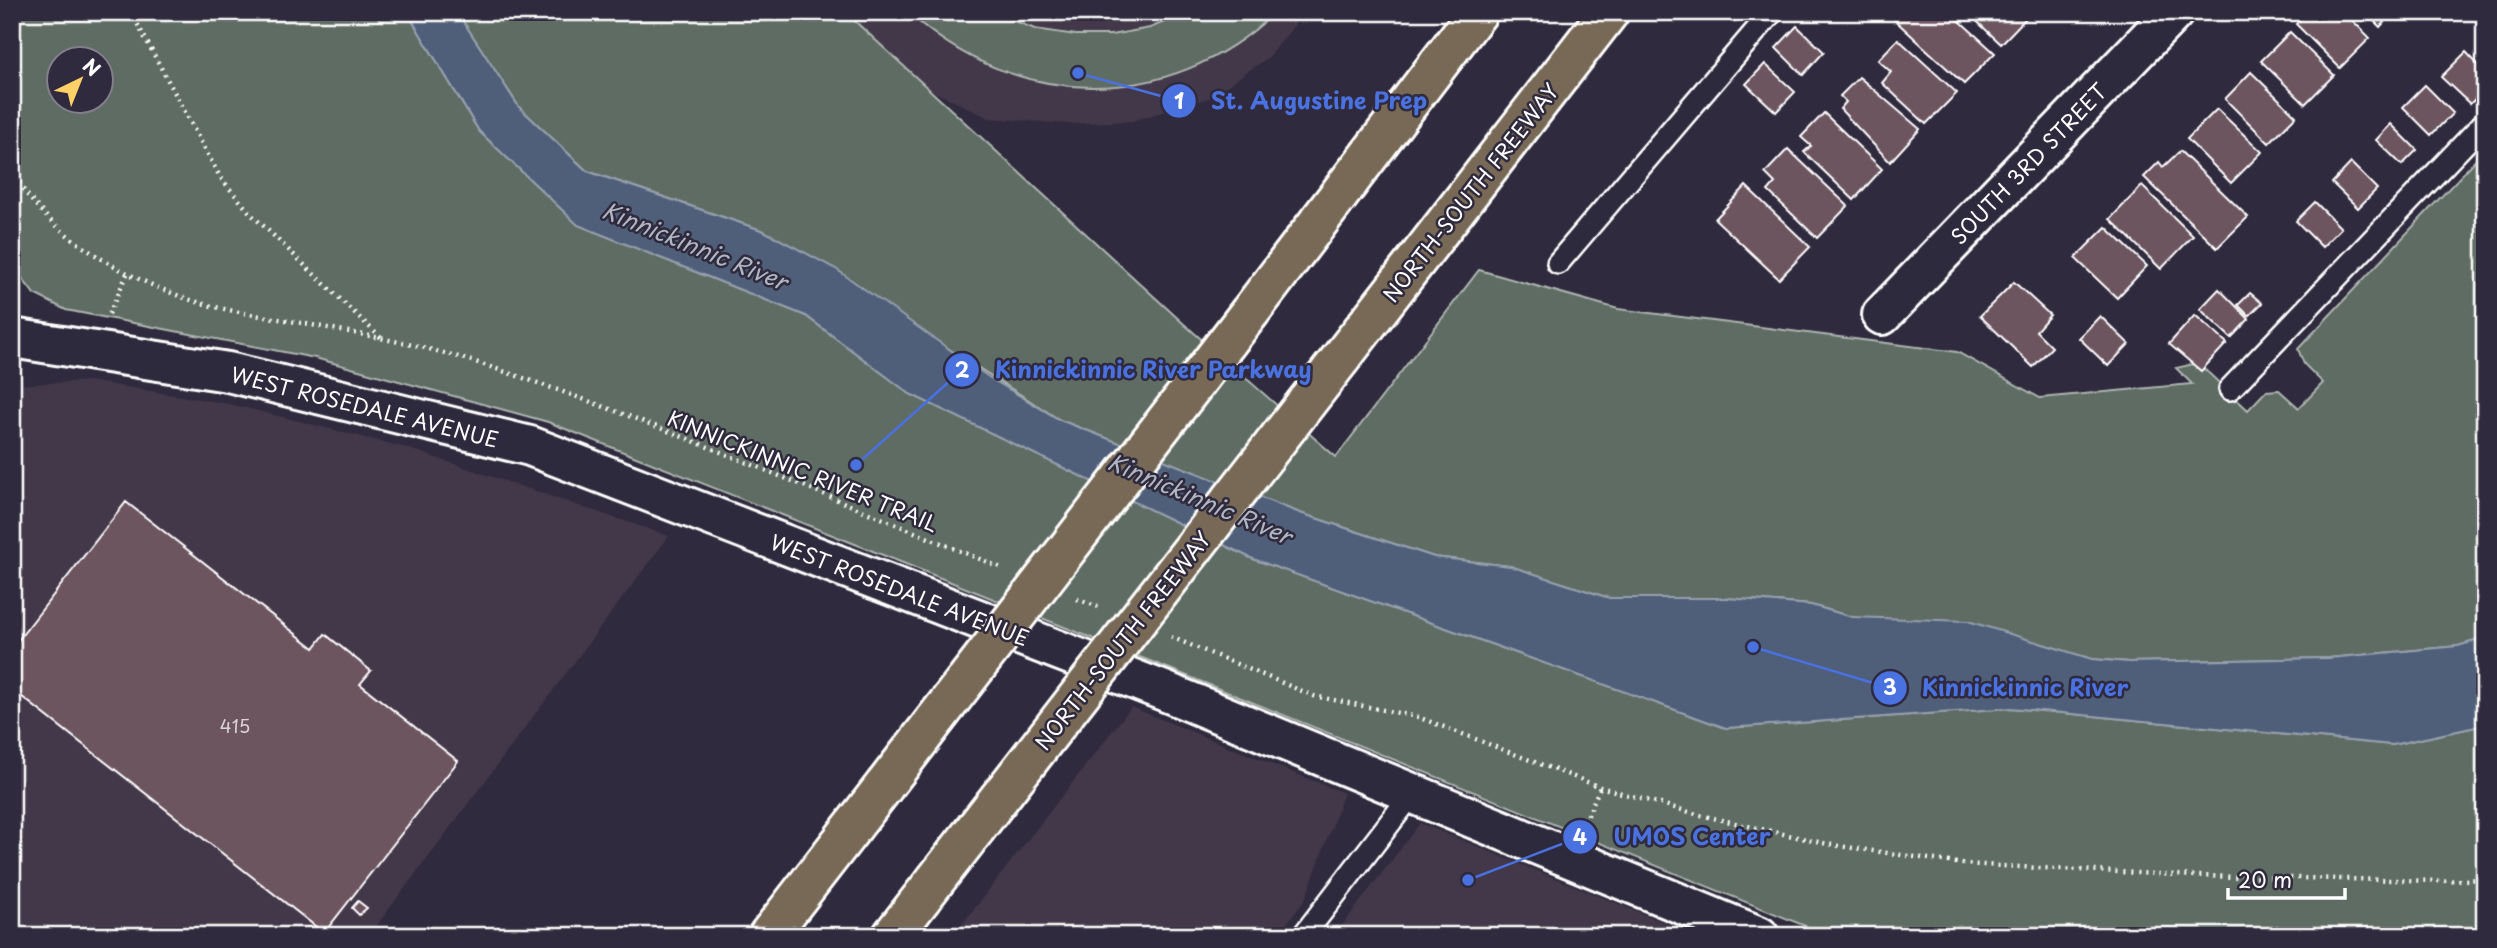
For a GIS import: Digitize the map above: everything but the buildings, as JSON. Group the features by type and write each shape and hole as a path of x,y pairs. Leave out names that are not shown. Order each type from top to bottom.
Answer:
{"highway":[{"path":"768,936 1251,312 1478,12"},
{"name":"NORTH-SOUTH FREEWAY","path":"892,936 1609,12"}],"street":[{"name":"SOUTH 3RD STREET","path":"1882,315 2174,12"},
{"name":"WEST ROSEDALE AVENUE","path":"12,338 228,372 530,446 1164,691 1759,936"}],"lane":[{"path":"1558,263 1772,12"},
{"path":"2230,388 2485,122"},
{"path":"1303,936 1412,794"}],"path":[{"path":"12,22 18,12"},
{"path":"131,12 220,177 251,214 382,338"},
{"name":"KINNICKINNIC RIVER TRAIL","path":"12,171 38,208 69,236 128,272 175,295 226,308 382,338 469,360 607,408 1013,572"},
{"path":"108,315 128,272"},
{"path":"1064,593 1103,609"},
{"path":"1167,635 1314,696 1418,717 1489,747 1600,787 1699,815 1832,845 1963,864 2196,876 2443,881 2485,879"},
{"path":"1581,832 1600,787"}],"shaded area":[{"path":"12,12 407,12 479,131 578,225 806,316 910,394 1253,559 1726,728 2011,708 2392,745 2485,725 2485,936 1830,936 1170,669 548,422 315,358 66,310 34,294 12,265"},
{"path":"457,12 845,12 1184,324 1336,457 1479,270 1618,309 1957,352 2040,398 2192,384 2176,368 2198,363 2248,410 2266,391 2279,390 2299,408 2323,383 2304,364 2298,349 2485,150 2485,638 2458,646 2329,658 2128,662 2092,659 2033,643 1852,617 1811,605 1726,598 1609,598 1510,566 1434,557 1300,513 1060,420 764,231 587,171 519,107"},
{"path":"845,12 1305,12 1269,57 1209,98 1132,121 1070,124 989,118 928,89"},
{"path":"908,12 992,12 1035,29 1076,35 1111,35 1150,28 1188,12 1275,12 1233,45 1188,69 1140,83 1092,87 1043,82 995,68 950,44"},
{"path":"89,381 230,404 407,448 669,536 369,936 12,936 12,385"},
{"path":"1131,707 1344,793 1305,900 1277,936 953,936"},
{"path":"1420,823 1697,936 1334,936"}],"water":[{"name":"Kinnickinnic River","path":"407,12 457,12 519,107 587,171 764,231 836,269 987,376 1060,420 1300,513 1434,557 1510,566 1609,598 1726,598 1811,605 1852,617 1968,621 2092,659 2128,662 2329,658 2458,646 2485,638 2485,725 2392,745 2011,708 1726,728 1253,559 910,394 806,316 578,225 479,131"}],"place":[{"name":"St. Augustine Prep","path":"1078,73"},
{"name":"Kinnickinnic River Parkway","path":"856,465"},
{"name":"Kinnickinnic River","path":"1753,647"},
{"name":"UMOS Center","path":"1468,880"}]}
